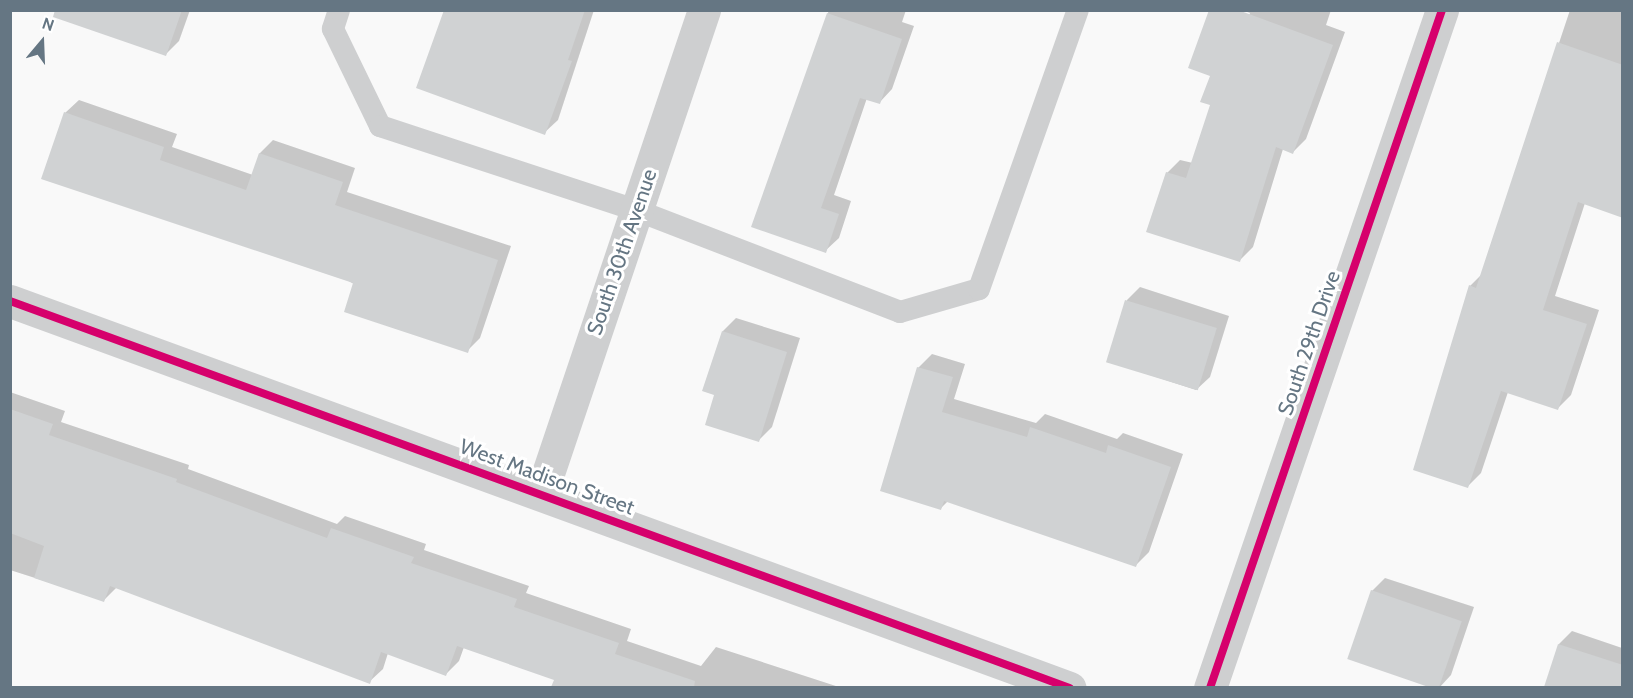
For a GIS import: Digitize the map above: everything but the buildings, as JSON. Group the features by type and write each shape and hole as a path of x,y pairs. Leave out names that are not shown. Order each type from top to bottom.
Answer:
{"street":[{"name":"South 30th Avenue","path":"541,494 704,10"},
{"name":"South 29th Drive","path":"1210,687 1443,10"},
{"name":"West Madison Street","path":"10,301 1070,687"}],"lane":[{"path":"339,10 333,29 380,126 636,210 900,312 979,289 1078,10"}],"cycle path":[{"path":"1210,688 1442,10"},
{"path":"10,301 1070,688"}]}
